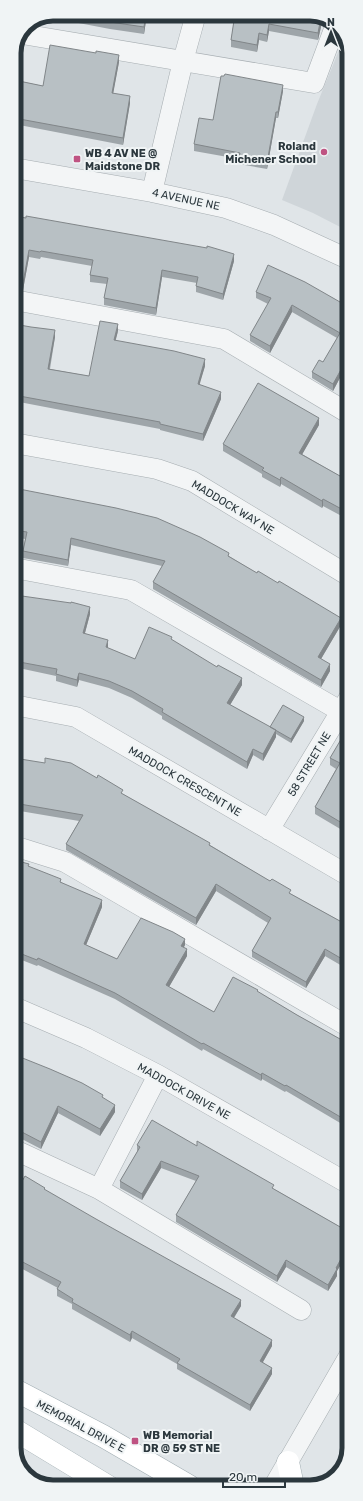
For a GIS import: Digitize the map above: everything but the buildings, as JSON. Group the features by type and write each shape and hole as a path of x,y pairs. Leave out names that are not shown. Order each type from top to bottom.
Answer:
{"main road":[{"name":"MEMORIAL DRIVE E","path":"21,1393 103,1436 179,1480"},
{"path":"21,1434 97,1480"},
{"path":"288,1462 292,1480"}],"street":[{"path":"152,192 183,60 194,21"},
{"path":"26,35 314,82 333,32"},
{"name":"4 AVENUE NE","path":"21,169 152,192 226,208 274,225 342,256"},
{"path":"21,301 224,339 342,409"},
{"name":"MADDOCK WAY NE","path":"21,444 157,469 192,481 342,572"},
{"path":"21,569 131,590 342,707"},
{"name":"MADDOCK CRESCENT NE","path":"21,706 76,717 342,872"},
{"name":"58 STREET NE","path":"269,830 342,715"},
{"path":"21,848 65,862 342,1023"},
{"name":"MADDOCK DRIVE NE","path":"21,1010 86,1038 158,1075 342,1180"},
{"path":"99,1189 158,1075"},
{"path":"21,1153 99,1189 301,1310"},
{"path":"278,1480 342,1368"}],"shaded area":[{"name":"Roland Michener School","path":"341,46 342,53 342,228 313,213 282,200 317,104"}],"place":[{"name":"Roland Michener School","path":"324,152"},
{"name":"WB 4 AV NE @ Maidstone DR","path":"77,159"},
{"name":"WB Memorial DR @ 59 ST NE","path":"135,1441"}]}
